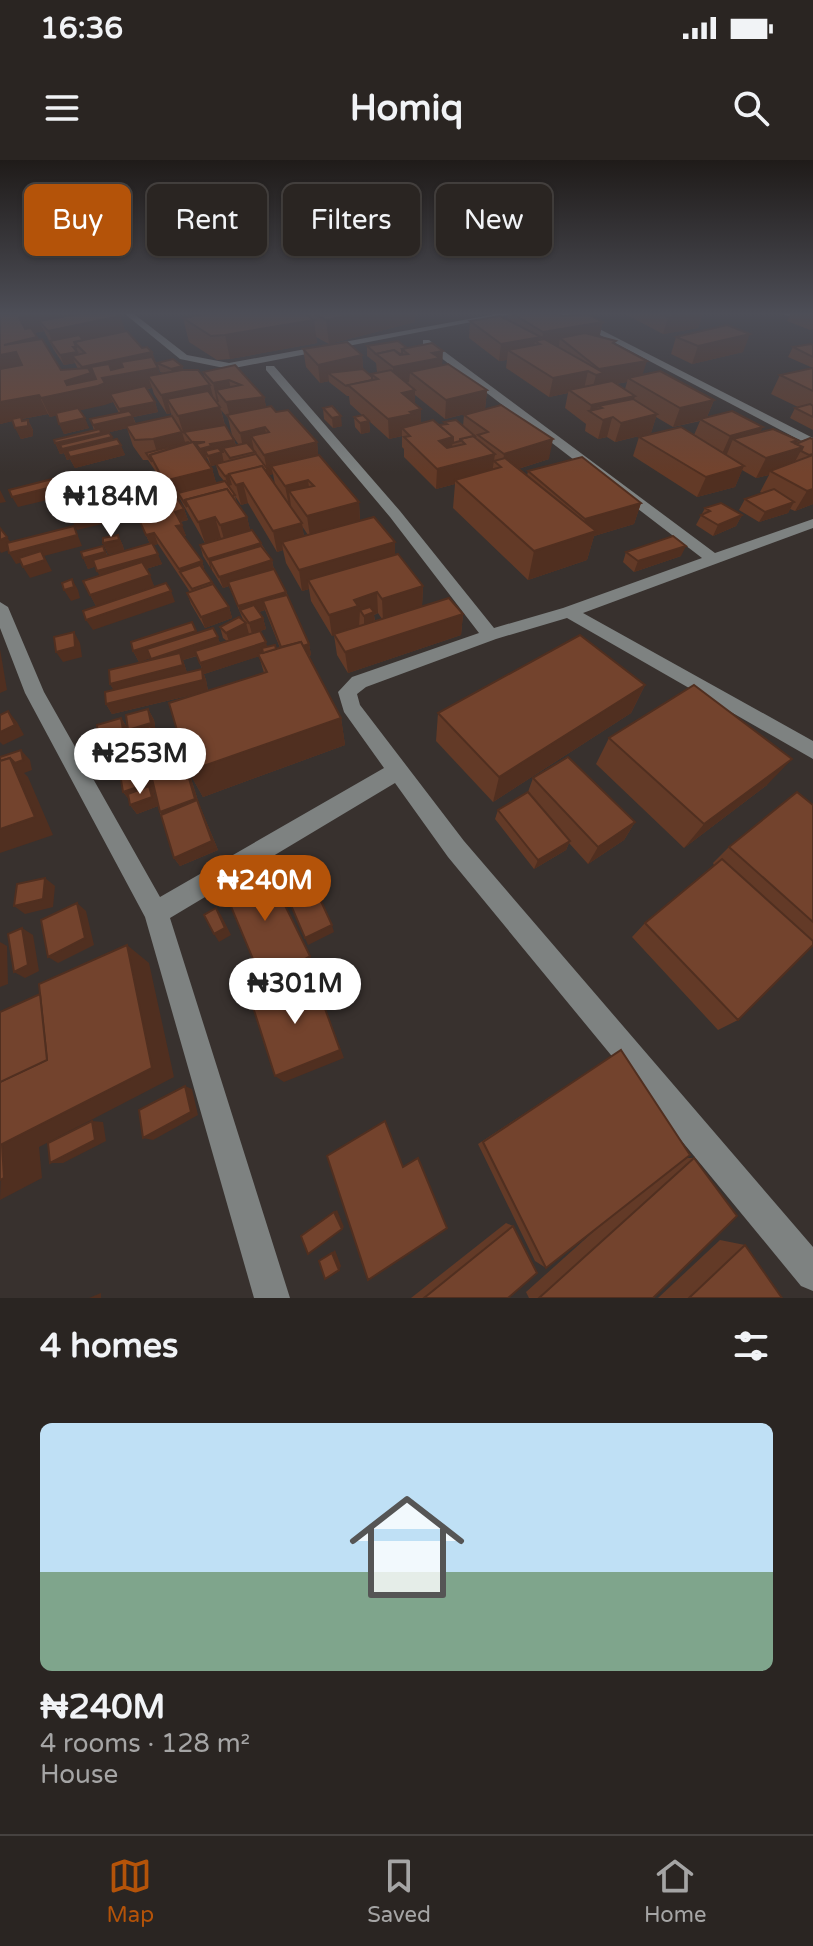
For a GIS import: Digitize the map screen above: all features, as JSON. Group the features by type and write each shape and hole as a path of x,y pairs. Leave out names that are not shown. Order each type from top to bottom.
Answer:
{"street":[{"path":"459,367 714,560"},
{"path":"667,367 813,443"},
{"path":"270,368 395,514 490,635"},
{"path":"811,525 569,612 490,635 359,682 347,692 351,707 456,849 813,1274"},
{"path":"0,607 35,693 156,913 272,1298"},
{"path":"569,612 813,751"},
{"path":"156,913 398,771"}],"building":[{"path":"91,367 110,367 111,370 158,368 102,378 105,383 98,386 41,398 39,395 0,402 0,369 88,368 91,373 65,381 67,385 96,379"},
{"path":"237,367 264,397 226,402 216,390 241,385 229,380 213,383 203,372"},
{"path":"453,367 487,390 446,400 410,372"},
{"path":"535,367 594,367 604,373 596,375 588,371 553,378"},
{"path":"813,368 813,391 780,375"},
{"path":"363,369 372,380 346,386 328,373"},
{"path":"198,370 210,385 161,395 148,376"},
{"path":"391,370 415,390 402,393 421,409 410,412 413,414 388,419 348,385 378,379 371,374"},
{"path":"660,371 714,400 680,408 628,378"},
{"path":"612,381 635,396 591,405 569,390"},
{"path":"145,386 155,402 119,409 110,394"},
{"path":"208,391 220,407 178,416 167,399"},
{"path":"633,399 657,414 621,423 613,417 603,420 589,411 602,408 598,406"},
{"path":"501,405 553,439 504,454 478,435 488,432 464,415"},
{"path":"271,406 276,412 288,410 317,442 264,455 251,436 269,432 265,427 240,433 227,415"},
{"path":"332,406 341,416 332,418 323,408"},
{"path":"813,406 813,417 795,408"},
{"path":"78,408 85,418 59,424 56,413"},
{"path":"129,411 133,416 93,425 90,419"},
{"path":"732,411 763,427 730,436 700,419"},
{"path":"363,415 369,421 360,423 354,417"},
{"path":"172,416 182,432 135,440 126,426"},
{"path":"21,417 22,421 28,420 28,426 15,428 12,419"},
{"path":"433,420 453,437 439,441 447,448 465,444 460,439 473,436 495,454 437,469 404,437 410,436 402,428"},
{"path":"456,420 476,437 453,443 453,437 439,425"},
{"path":"225,425 234,440 200,449 196,444 205,442 192,442 184,432"},
{"path":"681,427 744,466 706,477 639,437"},
{"path":"100,429 101,433 55,443 54,440"},
{"path":"773,429 798,440 792,442 803,447 766,458 733,439"},
{"path":"109,433 112,437 62,449 60,445"},
{"path":"117,439 121,445 70,457 67,451"},
{"path":"813,439 813,454 809,455 796,444"},
{"path":"188,442 150,455 152,462 146,453"},
{"path":"193,442 212,469 164,481 150,455"},
{"path":"247,443 255,452 230,458 223,448"},
{"path":"218,448 222,452 208,456 205,451"},
{"path":"256,454 268,470 262,466 225,476 216,464"},
{"path":"319,455 359,502 307,516 289,491 314,486 308,480 285,486 271,466"},
{"path":"813,455 813,489 807,491 770,471"},
{"path":"582,457 641,503 585,519 528,471"},
{"path":"505,458 596,531 534,551 455,480 501,467 494,461"},
{"path":"262,466 302,523 273,531 243,483 236,485 229,474"},
{"path":"76,473 80,480 12,497 9,490"},
{"path":"225,481 235,495 232,496 227,489 185,500 187,507 178,493"},
{"path":"112,489 118,508 71,519 67,499"},
{"path":"227,489 247,517 220,525 215,517 198,522 185,500"},
{"path":"774,489 794,502 765,512 745,499"},
{"path":"175,495 184,509 175,512 182,525 176,526 202,561 179,569 154,533 146,535 140,522 160,517 152,501"},
{"path":"721,503 742,515 718,525 701,515 710,511 705,508"},
{"path":"374,517 395,542 299,570 282,542"},
{"path":"74,526 77,535 9,553 7,543"},
{"path":"0,528 7,537 0,540"},
{"path":"252,530 261,543 208,559 200,545"},
{"path":"118,535 119,540 103,543 103,538"},
{"path":"673,536 686,546 638,561 626,552"},
{"path":"152,543 158,554 97,571 93,560"},
{"path":"103,546 105,552 83,558 81,552"},
{"path":"261,546 272,560 219,577 210,561"},
{"path":"41,551 45,560 23,567 19,558"},
{"path":"398,554 423,586 382,599 377,592 354,600 358,606 329,615 308,580"},
{"path":"142,562 150,575 90,595 83,581"},
{"path":"200,565 212,582 192,589 180,572"},
{"path":"274,569 286,592 238,606 228,582"},
{"path":"72,579 74,587 64,590 62,583"},
{"path":"166,583 171,591 86,620 83,611"},
{"path":"213,584 229,607 201,617 187,593"},
{"path":"287,595 309,644 303,646 301,642 281,647 263,601"},
{"path":"449,598 463,614 345,652 334,634"},
{"path":"254,605 263,618 249,623 240,610"},
{"path":"370,607 374,612 364,616 360,610"},
{"path":"239,617 246,623 226,633 220,627"},
{"path":"192,622 196,631 133,651 131,642"},
{"path":"213,628 218,637 151,659 147,649"},
{"path":"260,631 266,642 200,663 195,651"},
{"path":"74,632 75,647 56,652 54,637"},
{"path":"580,635 645,685 499,777 438,713"},
{"path":"301,642 341,718 189,771 169,703 267,672 258,654"},
{"path":"275,645 276,649 263,653 262,648"},
{"path":"180,653 183,665 110,684 109,670"},
{"path":"202,669 203,680 106,704 105,692"},
{"path":"694,685 792,759 704,824 609,738"},
{"path":"148,709 151,723 128,730 126,715"},
{"path":"8,711 15,725 0,732 0,715"},
{"path":"121,718 123,730 98,738 97,725"},
{"path":"151,726 156,750 114,766 103,741"},
{"path":"21,750 23,760 15,763 10,758 0,761 0,757"},
{"path":"181,751 195,799 160,812 148,762"},
{"path":"568,757 635,822 598,847 533,778"},
{"path":"10,758 35,817 0,829 0,761"},
{"path":"144,766 149,783 123,792 120,774"},
{"path":"149,786 152,797 130,805 128,794"},
{"path":"528,792 570,841 538,860 498,810"},
{"path":"797,792 813,805 813,922 729,847"},
{"path":"197,800 212,841 174,858 161,815"},
{"path":"722,859 813,941 813,945 738,1020 645,923"},
{"path":"264,863 310,956 263,983 222,885"},
{"path":"45,878 43,899 14,906 17,884"},
{"path":"313,884 332,925 305,938 287,896"},
{"path":"77,903 85,938 48,957 41,920"},
{"path":"216,908 225,928 214,934 204,915"},
{"path":"22,928 28,965 14,972 8,934"},
{"path":"127,945 152,1068 2,1144 4,1178 0,1180 0,1082 47,1060 39,984"},
{"path":"312,973 340,1050 275,1076 252,1004"},
{"path":"40,994 47,1060 0,1082 0,1012"},
{"path":"621,1050 690,1155 546,1268 483,1142"},
{"path":"185,1086 191,1112 143,1138 139,1110"},
{"path":"92,1121 95,1140 50,1163 48,1143"},
{"path":"385,1121 403,1167 418,1158 447,1228 368,1280 327,1156"},
{"path":"694,1158 737,1216 653,1298 539,1298"},
{"path":"334,1212 342,1229 308,1254 301,1236"},
{"path":"513,1226 537,1273 508,1298 424,1298"},
{"path":"745,1245 782,1298 689,1298"},
{"path":"332,1253 339,1270 325,1279 319,1261"}]}
